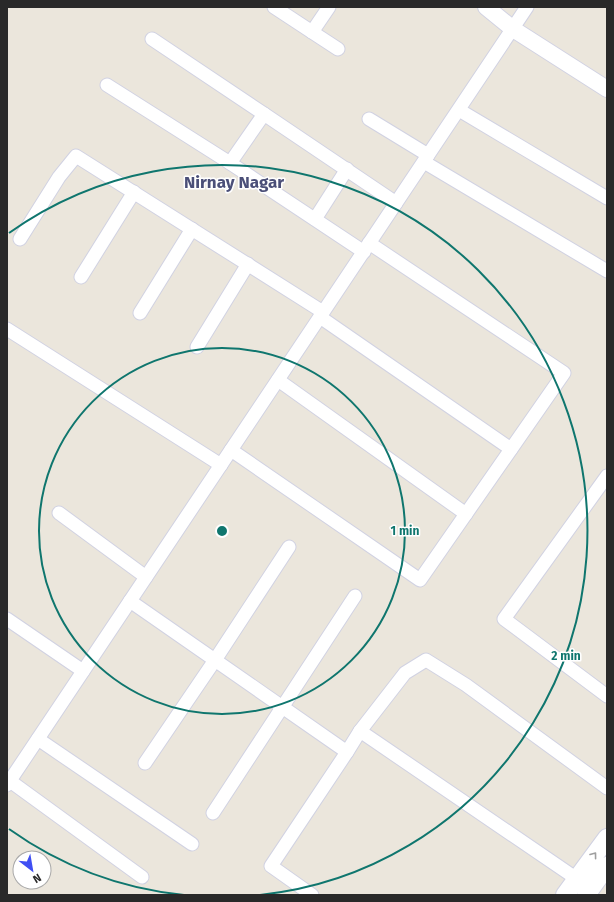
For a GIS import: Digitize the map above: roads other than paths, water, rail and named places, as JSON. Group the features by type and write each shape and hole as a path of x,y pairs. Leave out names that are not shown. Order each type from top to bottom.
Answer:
{"main road":[{"path":"565,895 607,838"},
{"path":"586,895 607,866"}],"street":[{"path":"274,7 338,49"},
{"path":"312,32 329,7"},
{"path":"486,7 513,29 607,89"},
{"path":"142,877 8,783 527,7"},
{"path":"152,39 396,203"},
{"path":"107,85 315,219 366,247 564,373 420,580 231,450"},
{"path":"459,110 607,198"},
{"path":"230,164 264,114"},
{"path":"369,119 426,158 607,271"},
{"path":"20,239 59,177 76,156 248,264 512,449"},
{"path":"315,219 347,169"},
{"path":"81,277 134,192"},
{"path":"140,313 192,228"},
{"path":"197,347 248,264"},
{"path":"7,329 221,465"},
{"path":"278,380 466,514"},
{"path":"607,476 603,490 504,619 607,696"},
{"path":"59,513 146,577"},
{"path":"145,763 289,547"},
{"path":"213,813 355,596"},
{"path":"130,601 346,752"},
{"path":"9,624 83,671"},
{"path":"312,895 271,866 360,731 405,673 426,660 466,685 607,788"},
{"path":"360,731 577,879"},
{"path":"38,740 192,844"}],"district":[{"name":"Nirnay Nagar","path":"234,182"}]}
